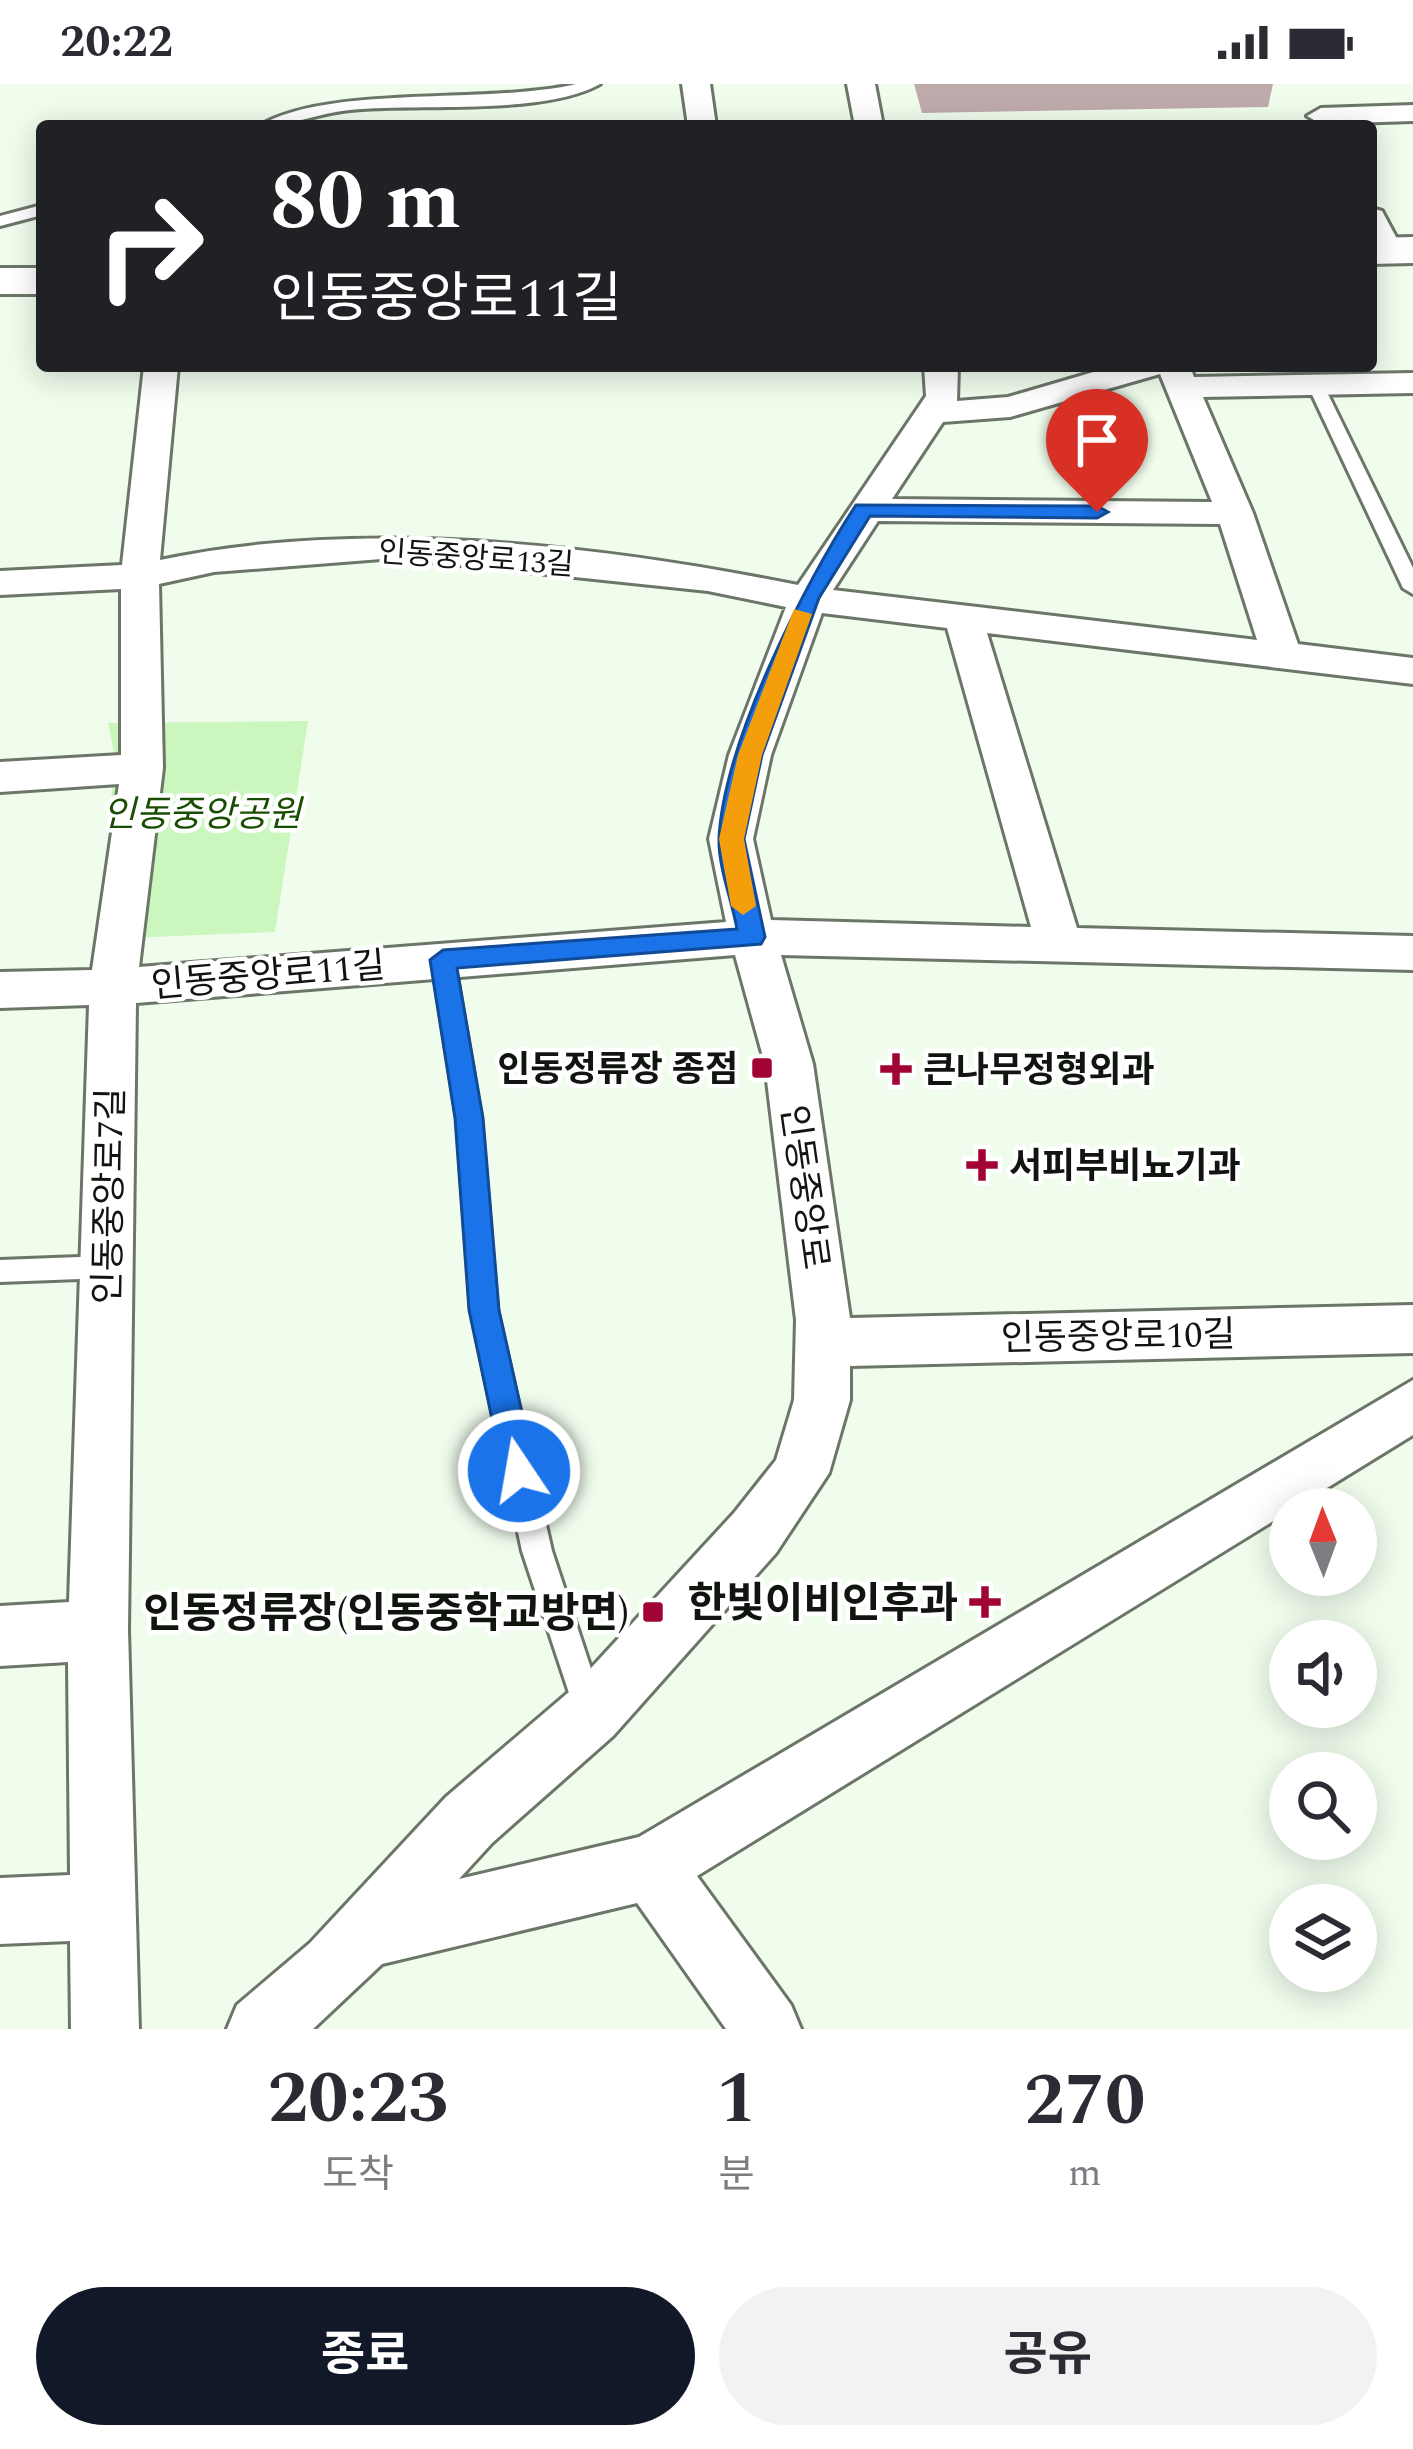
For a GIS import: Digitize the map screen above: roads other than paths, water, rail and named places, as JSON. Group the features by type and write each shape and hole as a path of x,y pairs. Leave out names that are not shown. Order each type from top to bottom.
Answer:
{"street":[{"path":"696,84 701,120"},
{"path":"861,84 868,120"},
{"path":"1306,84 1323,120"},
{"path":"1334,120 1413,113"},
{"path":"0,281 36,280"},
{"path":"0,295 36,295"},
{"name":"인동중앙로7길","path":"106,2029 98,1630 113,987 142,768 140,576 160,372"},
{"path":"936,390 1010,407 1130,372"},
{"path":"1281,654 1235,513 1178,376 1315,384 1413,383"},
{"name":"인동중앙로","path":"261,2029 363,1935 469,1820 591,1714 755,1533 802,1473 822,1400 823,1343 789,1064 752,937 731,839 750,755 808,598 936,390"},
{"path":"863,509 1235,513"},
{"name":"인동중앙로13길","path":"0,583 140,576 214,560 394,547 708,579 808,598"},
{"path":"808,598 1413,671"},
{"path":"963,617 1059,945"},
{"path":"0,777 142,768"},
{"name":"인동중앙로11길","path":"0,990 113,987 752,937 1413,953"},
{"name":"인동중앙로10길","path":"823,1343 1413,1329"},
{"name":"인동중앙로","path":"363,1935 651,1867 1413,1405"},
{"path":"0,1636 98,1630"},
{"path":"651,1867 767,2029"},
{"path":"0,1911 105,1906"}],"lane":[{"path":"282,120 317,107 483,100 592,84"},
{"path":"0,221 36,212"},
{"path":"1315,384 1413,589"},
{"path":"443,960 469,1118 484,1310 537,1551 591,1714"},
{"path":"0,1271 106,1267"}],"place":[{"name":"인동정류장 종점","path":"762,1068"},
{"name":"큰나무정형외과","path":"896,1069"},
{"name":"서피부비뇨기과","path":"982,1165"},
{"name":"한빛이비인후과","path":"985,1602"},
{"name":"인동정류장(인동중학교방면)","path":"653,1612"}],"park label":[{"name":"인동중앙공원","path":"202,813"}]}
